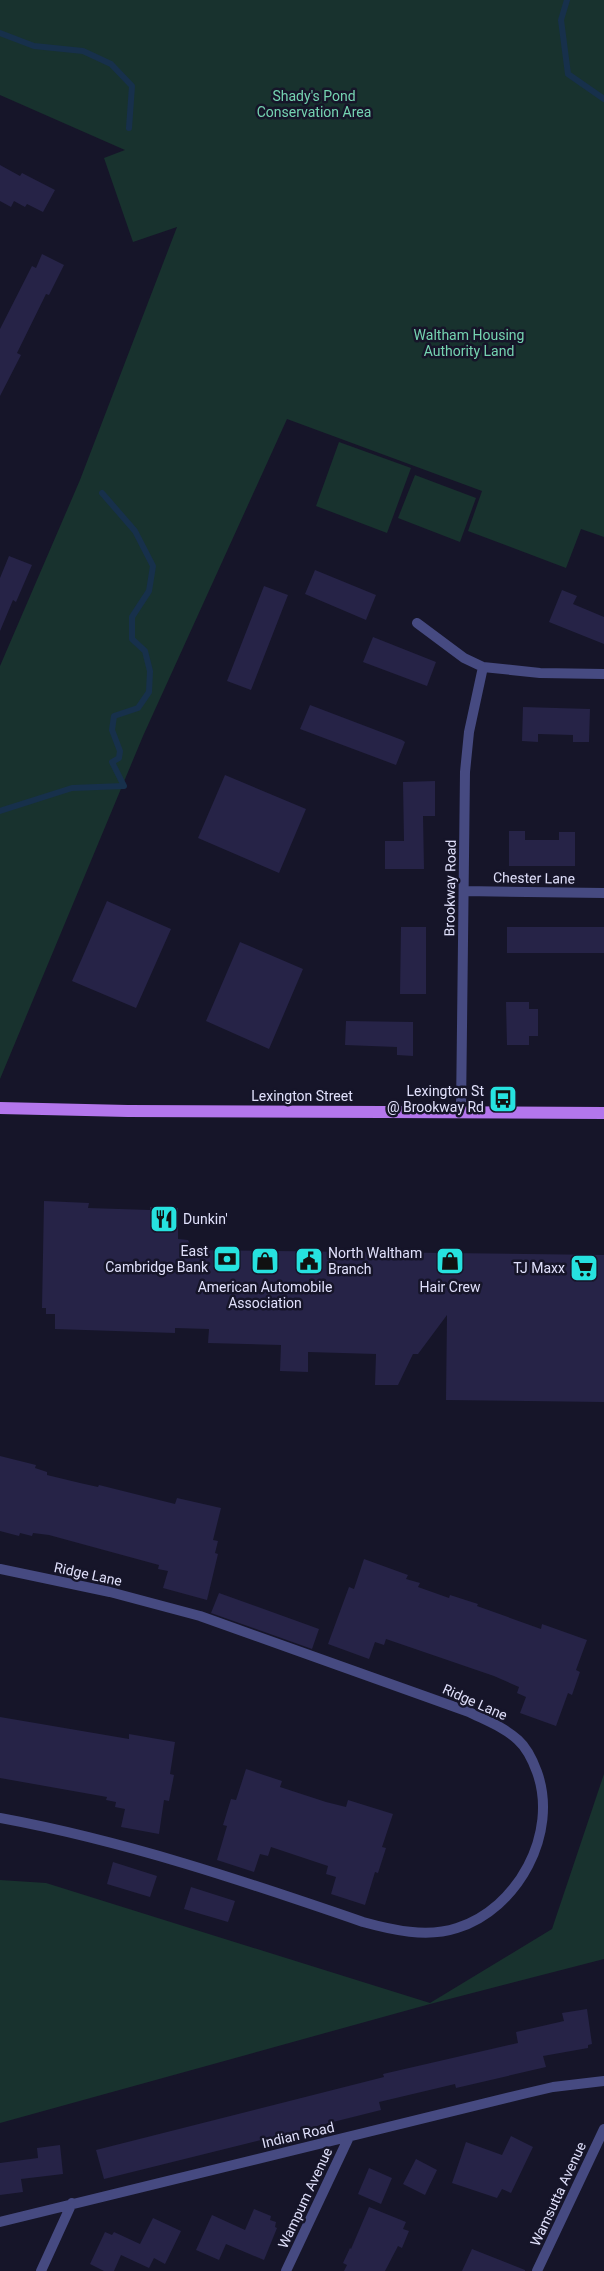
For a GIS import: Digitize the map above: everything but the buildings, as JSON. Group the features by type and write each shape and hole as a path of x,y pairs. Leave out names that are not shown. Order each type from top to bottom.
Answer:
{"main road":[{"name":"Lexington Street","path":"0,1108 128,1111 604,1113"}],"street":[{"path":"417,623 464,658 483,667 540,673 604,674"},
{"name":"Brookway Road","path":"461,1112 466,751 483,667"},
{"name":"Chester Lane","path":"464,892 604,893"},
{"name":"Ridge Lane","path":"0,1569 110,1592 200,1616 468,1712 499,1726 519,1740 532,1759 541,1783 544,1804 542,1824 535,1850 523,1875 506,1899 484,1916 456,1929 423,1932 392,1930 373,1925 186,1862 57,1828 0,1818"},
{"name":"Indian Road","path":"0,2222 553,2087 604,2081"},
{"name":"Wamsutta Avenue","path":"537,2271 604,2128"},
{"name":"Wampum Avenue","path":"286,2271 349,2137"},
{"path":"41,2271 72,2203"}],"green space":[{"path":"0,0 604,0 604,537 581,529 566,568 468,531 482,491 287,419 143,736 0,1079 0,666 80,480 177,227 133,242 104,158 125,150 0,95"},
{"path":"339,442 411,468 387,533 316,506"},
{"path":"415,475 476,498 460,542 398,518"},
{"path":"604,1774 604,1959 430,2004 0,2123 0,1880 46,1883 430,2003 552,1929"}],"waterway":[{"path":"567,0 561,20 568,74 604,99"},
{"path":"0,33 34,46 83,51 111,64 132,86 129,128"},
{"path":"0,811 72,788 124,786 112,762 119,758 120,751 112,730 114,716 138,708 149,692 150,671 145,651 132,639 132,617 149,591 153,566 135,531 102,493"}],"place":[{"name":"Lexington St @ Brookway Rd","path":"503,1099"},
{"name":"Dunkin'","path":"164,1219"},
{"name":"East Cambridge Bank","path":"227,1259"},
{"name":"American Automobile Association","path":"265,1261"},
{"name":"North Waltham Branch","path":"309,1261"},
{"name":"Hair Crew","path":"450,1261"},
{"name":"TJ Maxx","path":"584,1268"}],"park label":[{"name":"Shady's Pond Conservation Area","path":"314,104"},
{"name":"Waltham Housing Authority Land","path":"469,344"}]}
